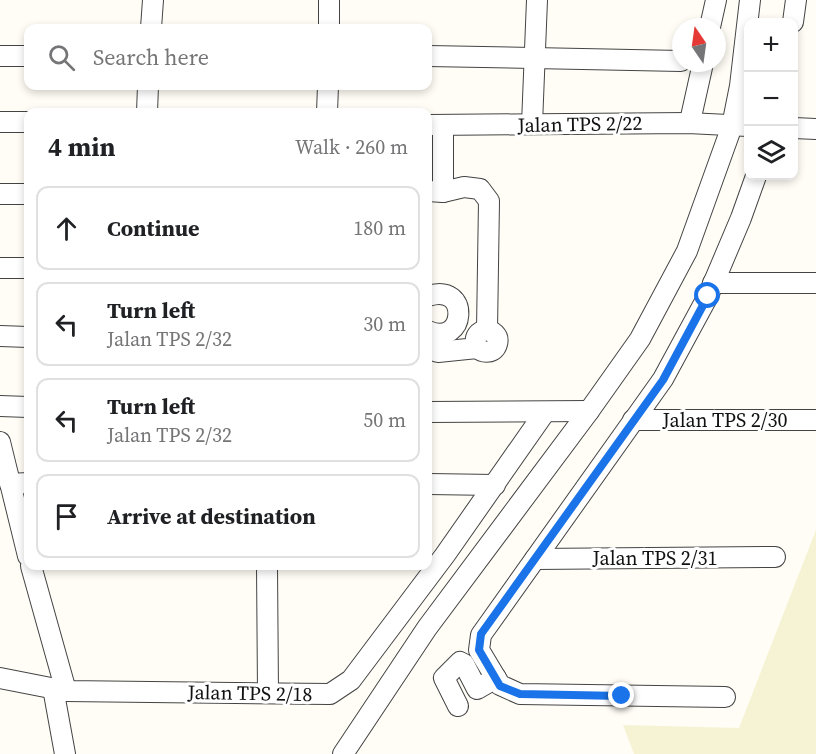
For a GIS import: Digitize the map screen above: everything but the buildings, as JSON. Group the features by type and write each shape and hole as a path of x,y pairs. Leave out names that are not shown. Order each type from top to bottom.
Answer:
{"street":[{"path":"151,24 153,0"},
{"path":"329,0 329,24"},
{"path":"532,124 537,0"},
{"path":"712,18 716,0"},
{"path":"344,754 427,628 640,339 687,251 740,126 740,86 750,0"},
{"path":"794,18 796,0"},
{"path":"0,56 24,56"},
{"path":"432,56 672,61"},
{"path":"688,123 701,72"},
{"path":"147,108 148,90"},
{"path":"327,108 328,90"},
{"path":"0,122 24,122"},
{"name":"Jalan TPS 2/22","path":"435,125 688,123 740,126"},
{"path":"432,350 438,352 477,348 476,336 481,331 487,330 489,201 480,189 464,187 435,191 435,125"},
{"path":"798,128 816,129"},
{"path":"725,697 520,694 500,686 479,650 481,634 663,380 713,283 755,180"},
{"path":"0,194 24,194"},
{"path":"0,268 24,268"},
{"path":"713,283 816,283"},
{"path":"432,295 447,295 456,302 459,312 457,322 450,331 440,334 432,332"},
{"path":"0,336 24,337"},
{"path":"0,406 24,407"},
{"path":"432,412 589,411"},
{"name":"Jalan TPS 2/18","path":"436,555 495,485 546,412"},
{"name":"Jalan TPS 2/30","path":"633,420 816,420"},
{"path":"0,442 19,483 24,520"},
{"path":"432,484 495,485"},
{"name":"Jalan TPS 2/31","path":"535,559 775,557"},
{"path":"32,570 60,689 65,754"},
{"path":"267,570 268,693"},
{"name":"Jalan TPS 2/18","path":"0,678 60,689 330,694 351,680 426,570"},
{"path":"458,706 444,678 460,662 464,664 477,689 496,678"}],"shaded area":[{"path":"816,530 816,754 634,754 623,725 739,728"}],"route":[{"path":"622,696 520,694 500,686 479,650 481,634 663,380 708,296"}]}
